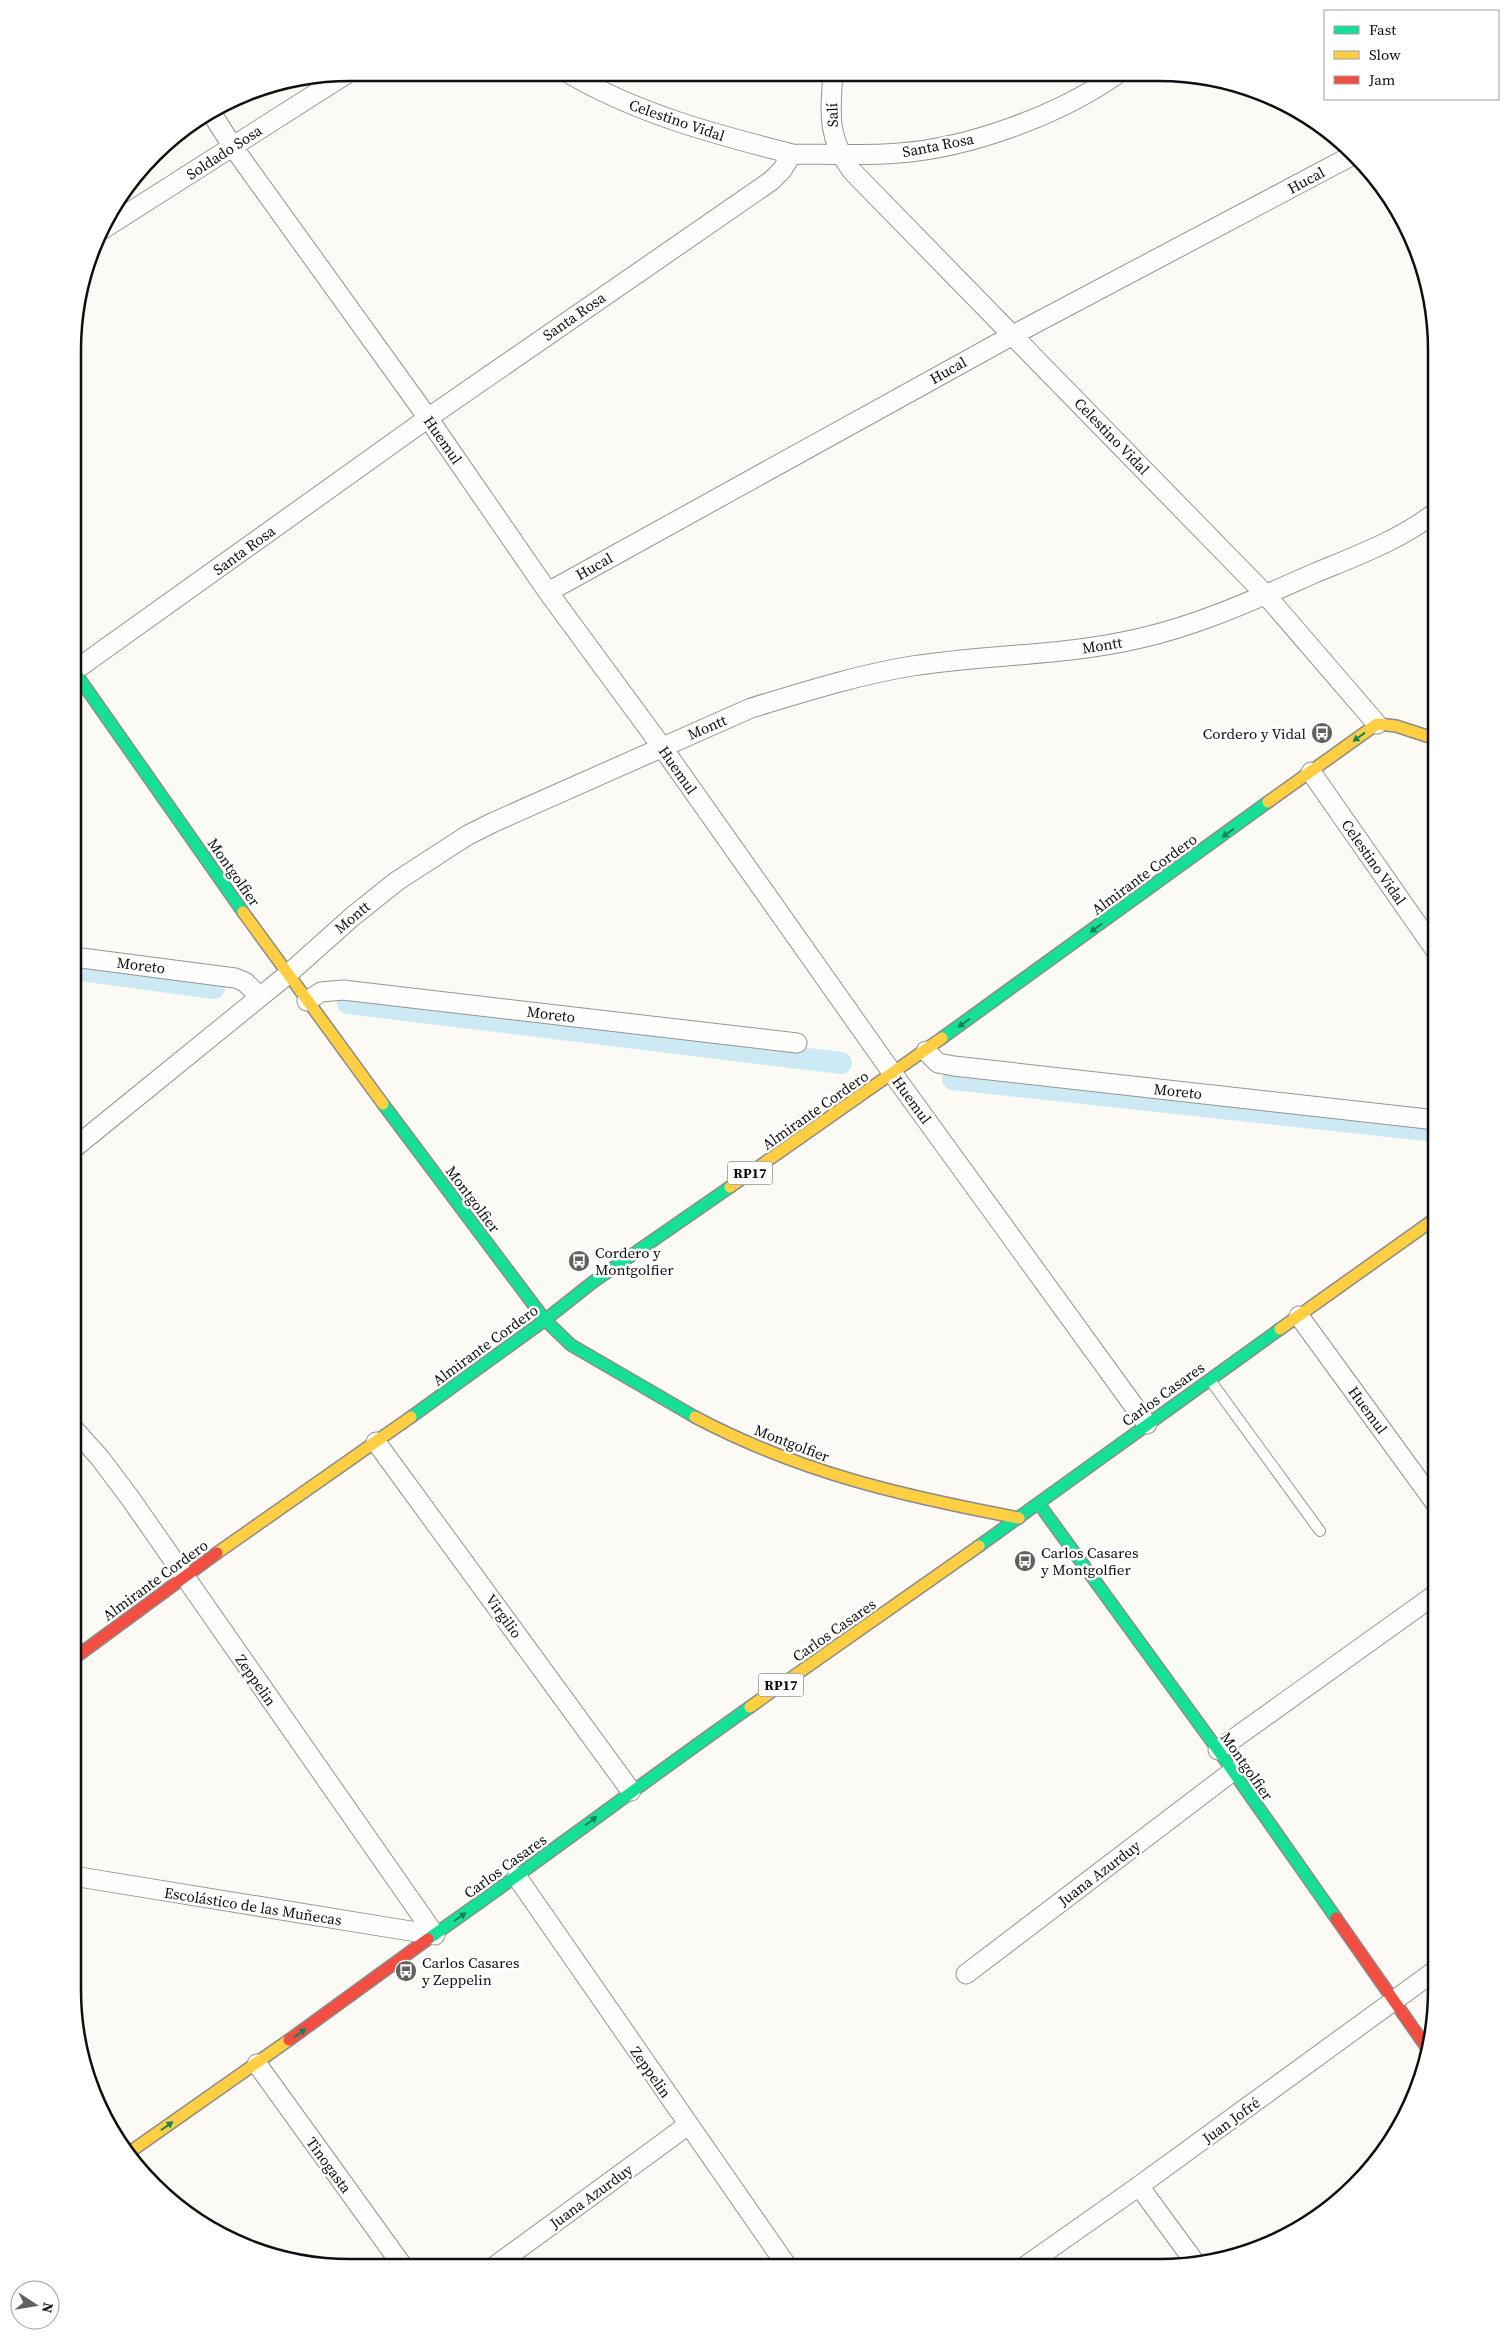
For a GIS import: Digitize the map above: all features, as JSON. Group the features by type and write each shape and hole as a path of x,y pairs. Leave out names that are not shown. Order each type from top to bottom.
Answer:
{"main road":[{"name":"Montgolfier","path":"81,681 287,975 545,1320 571,1345 672,1404 737,1438 863,1485 935,1502 1019,1518"},
{"path":"1377,724 1396,726 1428,736"},
{"name":"Almirante Cordero","path":"81,1653 184,1577 545,1320 593,1282 926,1051 1377,724"},
{"name":"Carlos Casares","path":"134,2149 257,2064 517,1877 632,1790 1039,1504 1147,1424 1428,1224"},
{"name":"Montgolfier","path":"1039,1504 1218,1750 1423,2042"}],"street":[{"name":"Celestino Vidal","path":"582,81 603,93 646,112 689,127 792,154"},
{"name":"Salí","path":"833,81 831,104 833,133 840,155"},
{"name":"Santa Rosa","path":"81,666 428,418 771,181 782,170 792,154 900,153 972,140 1060,107 1108,81"},
{"name":"Soldado Sosa","path":"113,224 334,82"},
{"name":"Huemul","path":"215,118 233,147 428,418 548,592 662,747 893,1074 1147,1424"},
{"name":"Celestino Vidal","path":"840,155 852,171 1266,594 1377,724"},
{"name":"Hucal","path":"548,592 1013,335 1347,158"},
{"name":"Montt","path":"81,1142 287,975 352,917 397,881 468,835 751,708 866,675 913,666 1113,644 1178,627 1266,594 1377,547 1428,517"},
{"name":"Celestino Vidal","path":"1311,772 1428,940"},
{"name":"Moreto","path":"81,958 235,978 245,982 260,997"},
{"name":"Moreto","path":"307,1001 321,992 343,990 797,1042"},
{"name":"Moreto","path":"926,1051 938,1063 954,1066 1428,1119"},
{"name":"Huemul","path":"1299,1316 1428,1493"},
{"name":"Zeppelin","path":"81,1437 124,1490 434,1935"},
{"name":"Virgilio","path":"376,1442 632,1790"},
{"path":"1218,1750 1428,1600"},
{"name":"Juana Azurduy","path":"966,1974 1232,1772"},
{"name":"Escolástico de las Muñecas","path":"81,1877 434,1935"},
{"name":"Zeppelin","path":"517,1877 782,2259"},
{"name":"Juan Jofré","path":"1035,2259 1428,1976"},
{"name":"Tinogasta","path":"257,2064 398,2259"},
{"name":"Juana Azurduy","path":"505,2259 688,2125"},
{"path":"1139,2186 1191,2256"}],"lane":[{"path":"1209,1380 1320,1531"}],"waterway":[{"path":"81,970 214,988"},
{"path":"348,1003 841,1063"},
{"path":"953,1079 1428,1130"}],"traffic: fast":[{"path":"81,681 243,912"},
{"path":"942,1038 1268,802"},
{"path":"383,1104 545,1320 571,1345 695,1417"},
{"path":"411,1417 545,1320 593,1282 730,1187"},
{"path":"979,1546 1280,1329"},
{"path":"1039,1504 1218,1750 1336,1918"},
{"path":"428,1939 750,1707"}],"traffic: slow":[{"path":"1268,802 1377,724 1396,726 1428,736"},
{"path":"243,912 383,1104"},
{"path":"730,1187 942,1038"},
{"path":"1280,1329 1428,1224"},
{"path":"217,1553 411,1417"},
{"path":"695,1417 735,1437 814,1468 893,1491 1019,1518"},
{"path":"750,1707 979,1546"},
{"path":"134,2149 289,2040"}],"traffic: jam":[{"path":"81,1653 217,1553"},
{"path":"1336,1918 1423,2042"},
{"path":"289,2040 428,1939"}],"place":[{"name":"Cordero y Vidal","path":"1322,733"},
{"name":"Cordero y Montgolfier","path":"579,1261"},
{"name":"Carlos Casares y Montgolfier","path":"1025,1561"},
{"name":"Carlos Casares y Zeppelin","path":"406,1971"}]}
